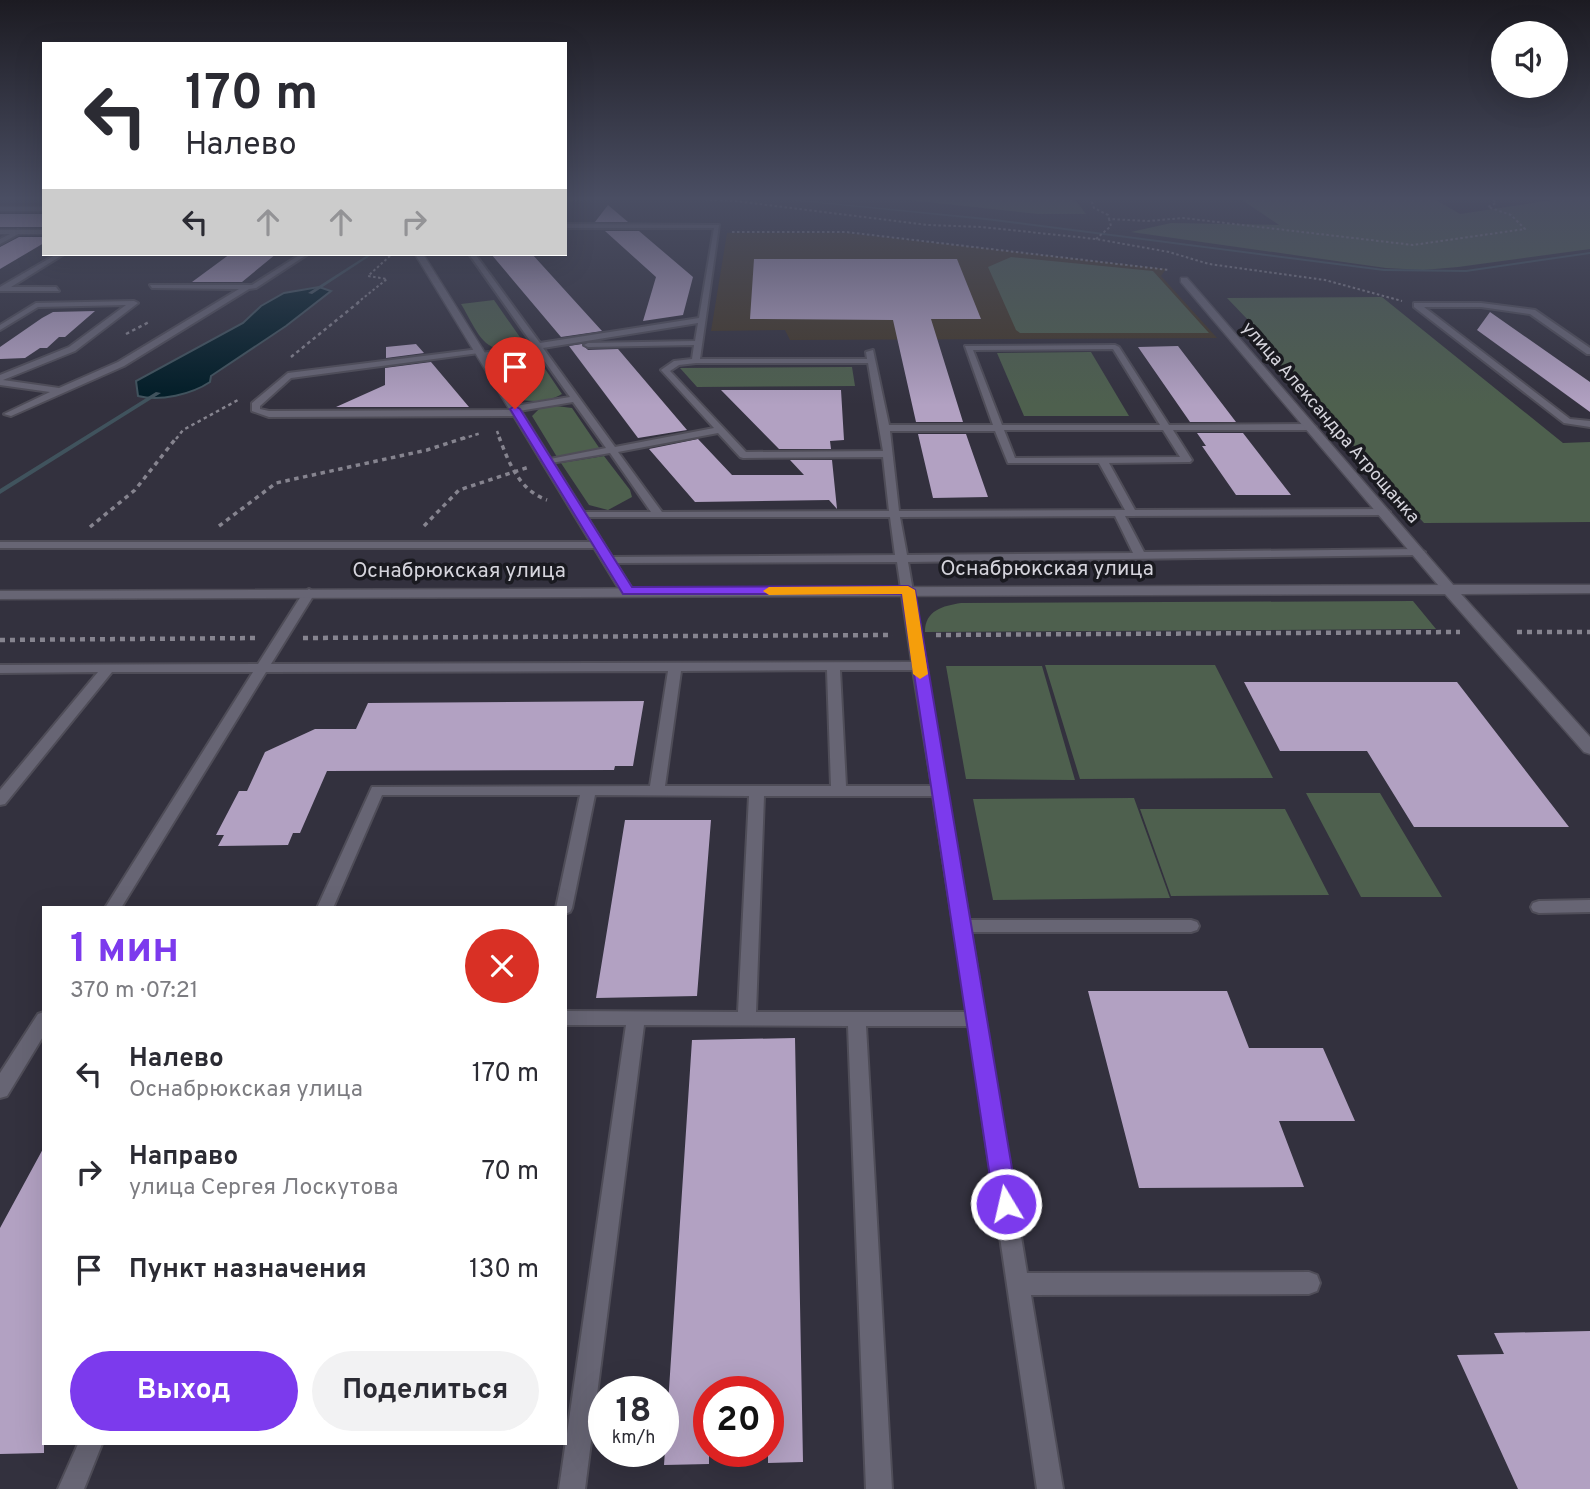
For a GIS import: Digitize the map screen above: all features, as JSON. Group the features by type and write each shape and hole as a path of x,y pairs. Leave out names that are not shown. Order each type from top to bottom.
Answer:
{"street":[{"path":"427,266 627,591"},
{"name":"улица Александра Атрощанка","path":"1184,280 1590,748"},
{"name":"Оснабрюкская улица","path":"0,594 1590,589"}],"lane":[{"path":"1,289 40,266"},
{"path":"152,286 254,287 286,266"},
{"path":"481,266 658,514"},
{"path":"696,361 712,266"},
{"path":"3,415 121,364 247,287"},
{"path":"0,327 56,289 1,289"},
{"path":"0,380 72,349 134,303 36,305"},
{"path":"1417,305 1481,305 1532,312 1590,352"},
{"path":"1417,305 1567,421 1590,424"},
{"path":"574,399 516,411 488,413 269,414 256,411 255,405 288,376 536,346 703,320"},
{"path":"536,346 699,343"},
{"path":"1115,347 1166,428 1187,460 1011,461 968,348 1115,347"},
{"path":"888,454 743,455 665,370 677,363 696,361 871,356 885,428 888,454 894,512 1050,1489"},
{"path":"0,380 62,391"},
{"path":"885,428 1311,427"},
{"path":"548,463 720,430"},
{"path":"1103,461 1131,512"},
{"path":"578,510 658,514 1385,512"},
{"path":"1118,512 1140,556"},
{"path":"0,545 599,545"},
{"path":"608,560 1419,552"},
{"path":"114,906 309,593"},
{"path":"833,666 839,791"},
{"path":"0,669 919,666"},
{"path":"657,790 676,667"},
{"path":"0,800 108,668"},
{"path":"326,906 377,790 939,791"},
{"path":"564,906 589,790"},
{"path":"747,1018 757,791"},
{"path":"1539,907 1590,906"},
{"path":"961,926 1191,926"},
{"path":"567,1018 977,1019"},
{"path":"572,1489 636,1018"},
{"path":"857,1019 878,1489"},
{"path":"0,1090 42,1022"},
{"path":"1019,1284 1309,1283"},
{"path":"71,1489 90,1445"}],"path":[{"path":"1153,266 1166,268 1184,280"},
{"path":"1228,266 1325,279 1417,305"},
{"path":"113,319 192,321"},
{"path":"488,413 513,471 539,498 578,510"},
{"path":"198,545 276,483 427,450 496,428"},
{"path":"407,545 458,490 513,471 548,463"},
{"path":"0,640 1590,632"}],"shaded area":[{"path":"722,266 1144,266 1166,269 1161,276 1217,338 790,340 785,330 711,331"}],"green space":[{"path":"1107,266 1153,271 1209,333 1020,333 1016,330 988,267"},
{"path":"1375,266 1462,266 1423,270"},
{"path":"1382,297 1563,443 1590,442 1590,522 1424,523 1247,328 1249,321 1227,298"},
{"path":"494,300 524,343 500,349 491,346 478,334 461,304"},
{"path":"1091,352 1129,416 1024,416 997,353"},
{"path":"501,354 535,354 562,394 542,401 521,400 496,361"},
{"path":"852,367 855,386 697,387 680,368"},
{"path":"556,406 572,408 600,449 557,457 532,416 539,409"},
{"path":"604,456 630,490 632,497 608,510 589,505 561,463"},
{"path":"1413,601 1436,629 925,632 928,619 936,610 961,603"},
{"path":"1045,665 1215,665 1273,778 1080,779"},
{"path":"946,666 1042,666 1075,780 966,779"},
{"path":"1306,793 1380,793 1442,897 1361,897"},
{"path":"1134,798 1170,898 993,900 973,799"},
{"path":"1140,809 1285,809 1329,895 1171,896"}],"water":[{"path":"319,287 331,291 286,326 211,376 210,382 176,396 138,396 136,381 243,323 261,306 284,293"}],"building":[{"path":"213,266 261,266 242,282 192,282"},
{"path":"502,266 543,266 602,331 561,337"},
{"path":"644,266 681,266 693,277 683,315 643,321 656,277"},
{"path":"754,266 960,266 981,319 931,319 963,422 916,422 893,320 750,319"},
{"path":"95,311 65,337 59,337 47,348 40,348 25,358 0,359 0,347 53,312"},
{"path":"1490,312 1590,382 1590,412 1477,330"},
{"path":"416,344 424,353 386,358 386,347"},
{"path":"582,344 588,350 618,349 687,430 638,438 569,346"},
{"path":"1178,346 1236,422 1190,422 1138,347"},
{"path":"431,362 469,407 336,407 385,385 385,368"},
{"path":"721,390 841,390 844,440 830,441 831,449 779,449"},
{"path":"1197,433 1243,433 1291,495 1236,495 1202,446 1206,446"},
{"path":"918,434 966,434 988,497 933,498"},
{"path":"698,439 732,475 804,475 790,460 832,460 837,509 829,500 695,502 649,449"},
{"path":"1244,682 1457,682 1569,827 1414,827 1367,751 1280,751"},
{"path":"644,701 633,766 615,766 614,770 327,771 300,833 293,833 288,845 218,846 224,835 216,835 239,791 247,791 265,752 315,729 356,729 368,703"},
{"path":"625,820 711,820 697,996 596,998"},
{"path":"1088,991 1227,991 1249,1048 1323,1048 1355,1121 1279,1121 1304,1187 1139,1188"},
{"path":"795,1038 803,1462 784,1463 784,1376 693,1376 693,1464 679,1465 679,1376 670,1376 692,1040"},
{"path":"42,1151 44,1453 0,1454 0,1228"},
{"path":"1590,1331 1590,1489 1518,1489 1457,1355 1504,1354 1494,1333"}],"waterway":[{"path":"310,293 351,266"},
{"path":"1357,266 1384,270 1466,271 1497,266"},
{"path":"0,492 158,393"}],"slow traffic":[{"path":"769,591 908,590 920,674"}],"route":[{"path":"515,409 627,591 908,590 1006,1204"}]}
